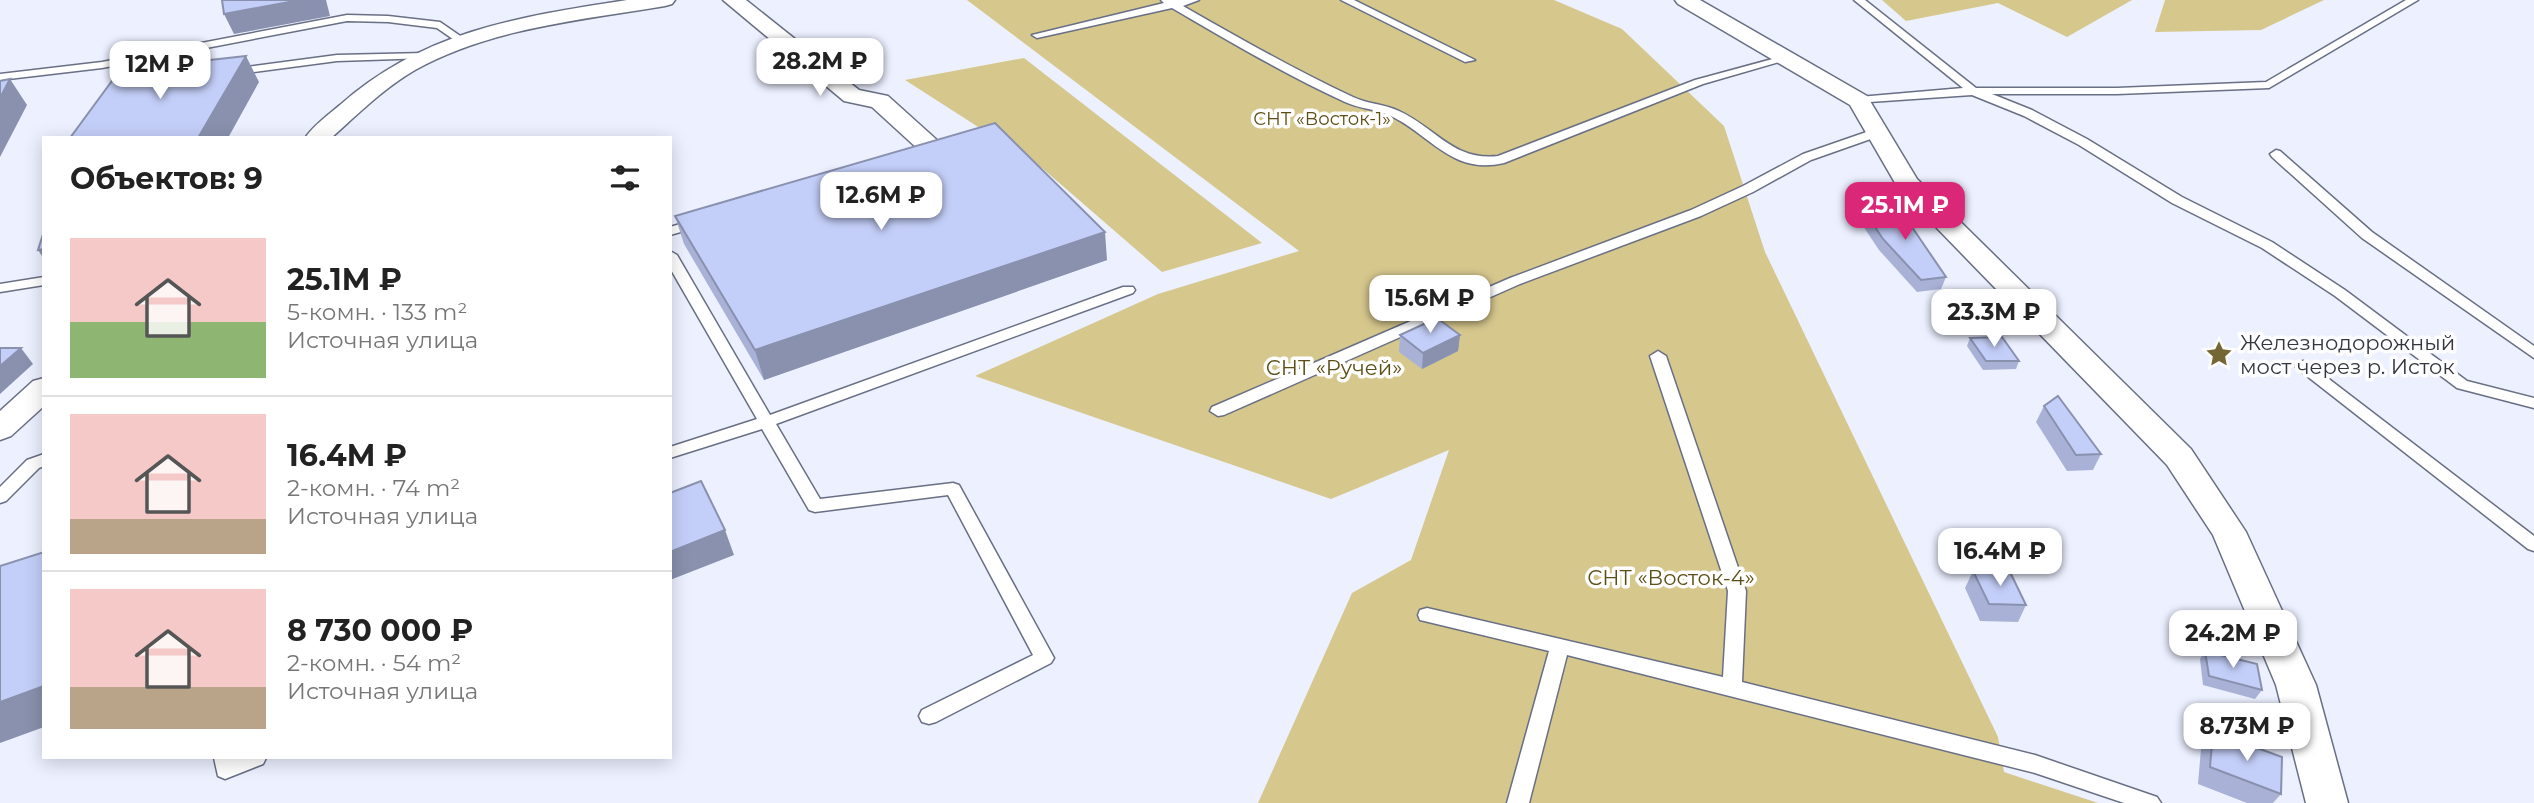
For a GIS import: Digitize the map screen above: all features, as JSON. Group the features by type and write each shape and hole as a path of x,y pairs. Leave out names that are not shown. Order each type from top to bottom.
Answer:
{"street":[{"path":"319,136 380,83 425,56 464,42 666,0"},
{"path":"733,0 852,96 880,102 932,157"},
{"path":"1685,0 1859,101 1907,183 2179,457 2229,532 2295,685 2327,803"},
{"path":"0,429 42,390"}],"lane":[{"path":"1037,35 1170,2 1194,0"},
{"path":"1346,0 1469,60"},
{"path":"1858,0 1973,91 2050,125 2177,200 2267,245 2340,293 2462,385 2534,402"},
{"path":"1859,101 1973,91 2117,91 2269,85 2413,0"},
{"path":"1170,2 1212,28 1352,102 1393,113 1457,157 1482,164 1500,160 1699,82 1787,58"},
{"path":"0,78 102,65 347,18 440,25 464,42"},
{"path":"214,75 337,58 425,56"},
{"path":"1218,411 1515,281 1696,212 1748,189 1807,157 1878,132"},
{"path":"2276,154 2367,234 2534,353"},
{"path":"672,230 710,219"},
{"path":"672,258 815,506 953,489 1044,658 929,716"},
{"path":"0,288 42,281"},
{"path":"672,452 766,422 1128,290"},
{"path":"1658,356 1737,591 1732,687"},
{"path":"2303,366 2534,545"},
{"path":"0,497 33,464 42,461"},
{"path":"1427,615 1732,687 2035,764 2137,801"},
{"path":"1518,803 1560,646"},
{"path":"224,759 225,769 253,759"}],"green space":[{"path":"967,0 1554,0 1622,29 1724,126 1765,252 1998,737 2004,772 2098,803 1258,803 1352,593 1411,560 1449,450 1331,499 975,376 1158,294 1299,251"},
{"path":"1882,0 2132,0 2067,37 1998,3 1906,21"},
{"path":"2165,0 2324,0 2261,30 2155,32"},
{"path":"1024,58 1262,243 1162,272 1042,168 905,80"}],"building":[{"path":"222,0 300,0 224,14"},
{"path":"246,56 199,136 71,136 120,70"},
{"path":"10,79 0,98 0,81"},
{"path":"995,123 1105,232 755,350 675,216"},
{"path":"1899,208 1946,277 1921,280 1883,239 1863,209"},
{"path":"1437,318 1460,335 1423,353 1400,335"},
{"path":"2002,337 2019,361 1986,361 1970,338"},
{"path":"0,348 21,348 0,366"},
{"path":"2058,396 2101,454 2076,455 2044,406"},
{"path":"701,481 725,530 672,551 672,492"},
{"path":"42,553 42,687 0,702 0,566"},
{"path":"1973,571 2010,572 2026,605 1989,604"},
{"path":"2205,651 2257,664 2262,690 2209,676"},
{"path":"2213,732 2282,757 2281,794 2210,767"}],"place":[{"name":"Железнодорожный мост через р. Исток","path":"2219,354"}],"park label":[{"name":"СНТ «Восток-1»","path":"1322,119"},
{"name":"СНТ «Ручей»","path":"1334,367"},
{"name":"СНТ «Восток-4»","path":"1671,577"}]}
